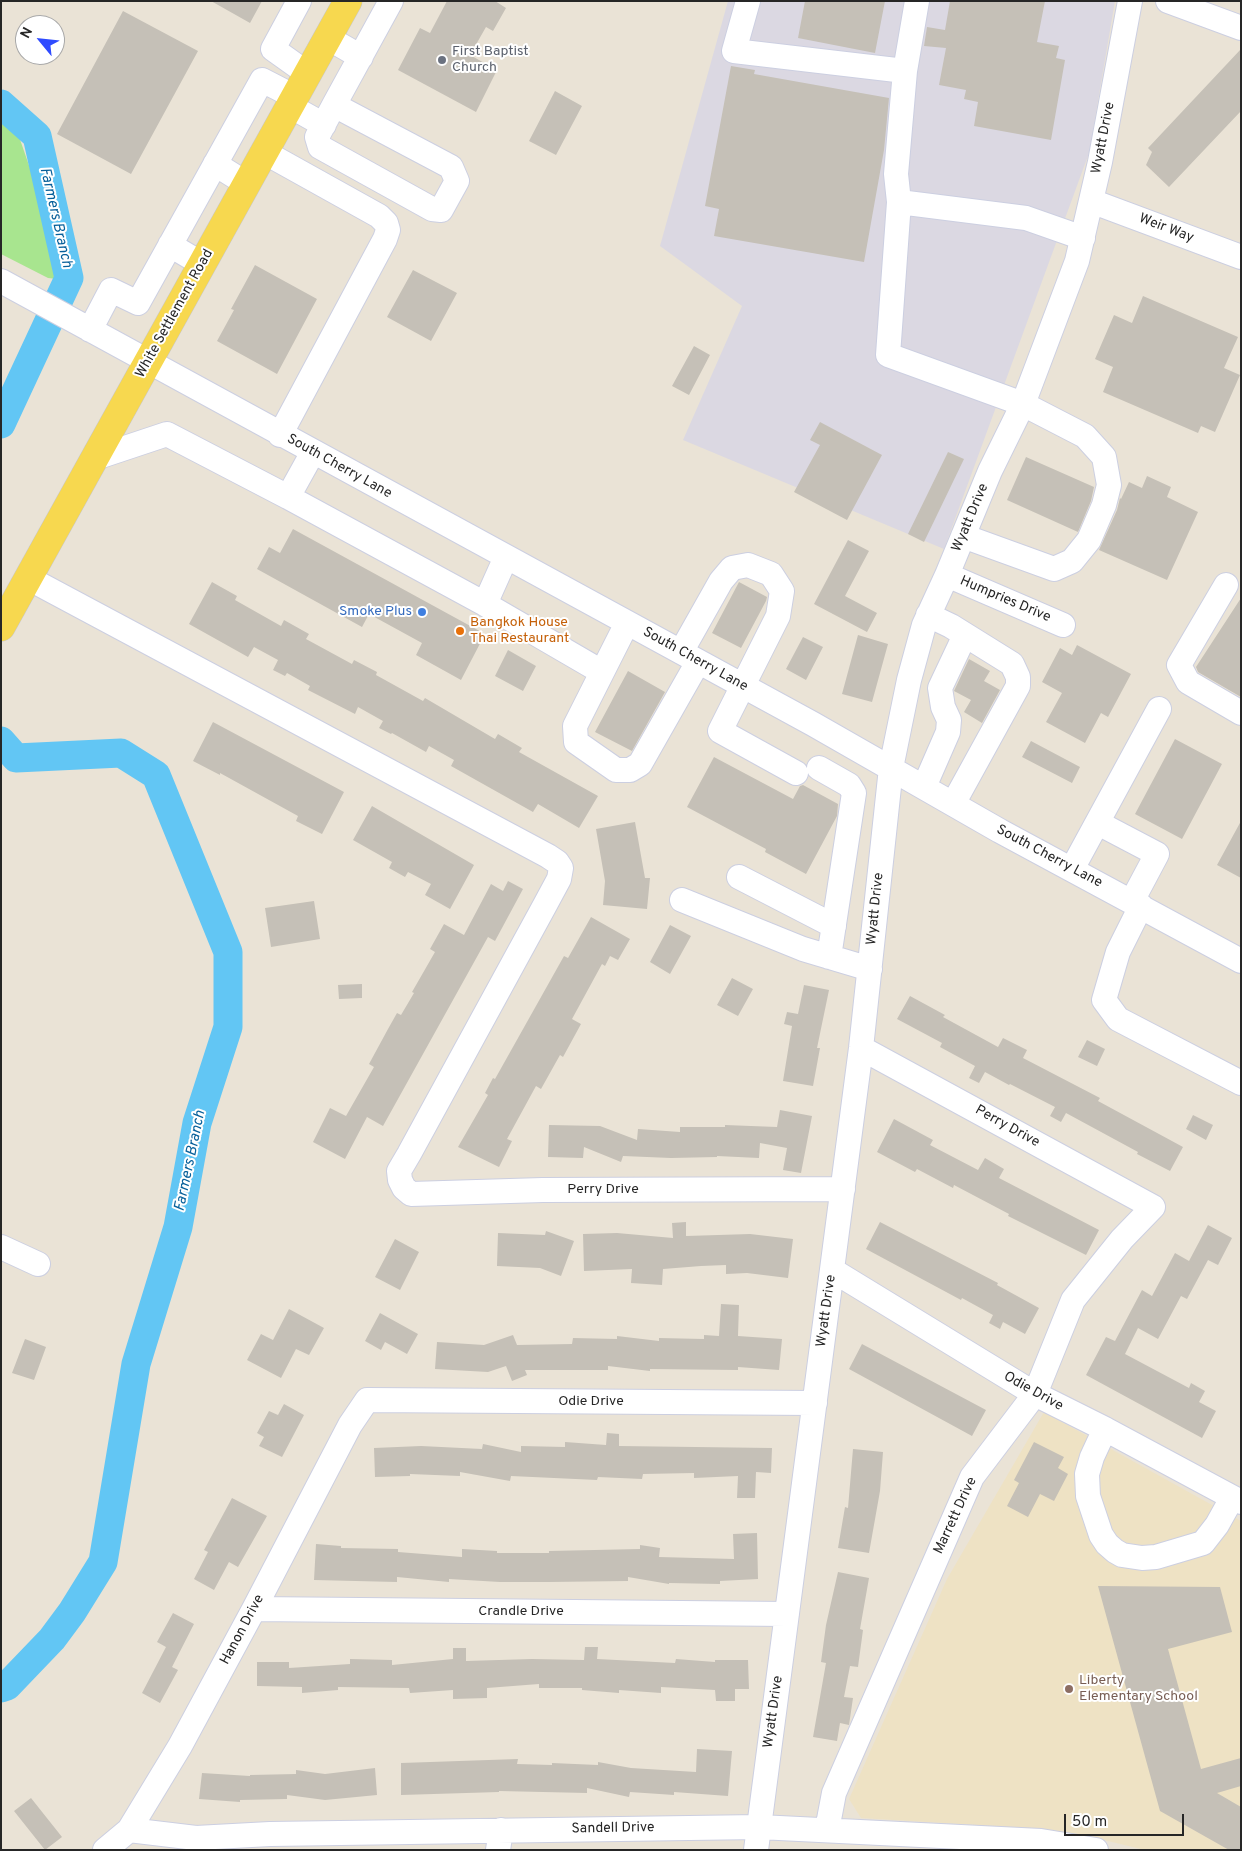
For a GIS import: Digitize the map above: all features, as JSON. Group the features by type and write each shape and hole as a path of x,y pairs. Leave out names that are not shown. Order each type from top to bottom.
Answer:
{"main road":[{"name":"White Settlement Road","path":"1,628 348,1"}],"street":[{"path":"299,1 273,49 297,93 326,125 432,209 441,210 457,181 451,167 326,125"},
{"path":"305,176 326,125 391,1"},
{"path":"748,1 734,52 905,71"},
{"path":"918,1 905,71 896,174 899,202 888,354 1023,404 1085,436 1104,457 1109,486 1104,505 1089,540 1072,562 1054,569 963,536"},
{"name":"Wyatt Drive","path":"757,1838 861,1048 891,768 909,680 924,625 947,576 990,471 1023,404 1077,261 1100,162 1130,1"},
{"path":"1168,1 1241,28"},
{"path":"328,38 361,57"},
{"path":"84,327 111,290 138,303 262,80 297,93"},
{"path":"264,152 379,216 386,223 388,230 385,239 280,435"},
{"path":"215,164 247,184"},
{"name":"Weir Way","path":"1091,201 1241,257"},
{"path":"899,202 1026,218 1083,238"},
{"path":"170,245 202,264"},
{"name":"South Cherry Lane","path":"4,289 39,302 852,746 1000,831 1241,961"},
{"path":"95,458 167,434 485,604 602,672"},
{"path":"288,497 313,452"},
{"path":"485,604 506,557"},
{"path":"628,623 574,726 576,742 616,770 630,770 640,764 721,581 732,568 748,565 771,574 782,591 778,616 720,731 796,773"},
{"name":"Humpries Drive","path":"947,576 1063,625"},
{"name":"Perry Drive","path":"28,578 557,862 561,868 559,879 399,1171 400,1180 404,1188 411,1194 543,1190 843,1189"},
{"path":"1226,585 1179,665 1188,682 1241,713"},
{"path":"928,615 1012,664 1018,677 1018,686 954,804"},
{"path":"924,787 948,732 949,720 943,707 940,688 965,635"},
{"path":"1072,869 1159,709"},
{"path":"829,957 854,798 852,789 827,772 852,746"},
{"path":"1098,822 1157,854 1118,952 1104,1000 1118,1019 1241,1083"},
{"path":"739,877 834,926"},
{"path":"682,900 773,938 870,969"},
{"name":"Perry Drive","path":"861,1048 1153,1207"},
{"name":"Marrett Drive","path":"827,1830 834,1793 972,1477 1035,1394 1073,1300 1122,1239 1153,1207"},
{"path":"1,1247 38,1264"},
{"name":"Odie Drive","path":"832,1270 1035,1394 1105,1429 1237,1500"},
{"name":"Odie Drive","path":"367,1400 815,1404"},
{"name":"Hanon Drive","path":"106,1850 129,1830 180,1746 350,1425 367,1400"},
{"path":"1105,1429 1092,1457 1087,1474 1088,1496 1101,1535 1115,1552 1132,1557 1149,1558 1203,1543 1237,1500"},
{"name":"Crandle Drive","path":"254,1609 787,1614"},
{"name":"Sandell Drive","path":"129,1830 196,1838 269,1842 757,1838 827,1830 978,1844 1042,1841 1096,1850"}],"shaded area":[{"path":"728,1 1115,1 1089,153 944,549 683,440 742,306 660,246"},
{"name":"Liberty Elementary School","path":"1044,1412 1241,1521 1241,1850 1145,1850 1083,1835 994,1826 861,1818 849,1799 947,1579"}],"green space":[{"path":"1,114 16,128 32,174 50,239 57,279 48,278 1,254"}],"building":[{"path":"211,1 262,1 250,23"},
{"name":"First Baptist Church","path":"447,1 495,1 506,8 493,31 486,27 470,55 497,70 476,112 398,70 420,28 430,33"},
{"path":"805,1 885,1 875,53 798,38"},
{"path":"950,1 1045,1 1037,42 1059,46 1056,58 1065,60 1051,140 974,126 978,102 964,99 966,90 939,85 946,48 924,46 927,27 945,30"},
{"path":"123,11 198,51 131,174 57,134"},
{"path":"1241,49 1241,111 1169,187 1146,165 1152,152 1148,148"},
{"path":"731,66 755,70 754,74 889,98 884,150 864,262 714,236 719,209 705,206"},
{"path":"555,91 582,106 556,155 529,141"},
{"path":"255,265 317,299 277,374 217,341 234,310 231,309"},
{"path":"413,270 457,293 431,341 387,317"},
{"path":"1143,296 1238,337 1224,368 1240,375 1215,432 1201,426 1198,433 1103,392 1113,367 1095,359 1114,315 1132,323"},
{"path":"694,346 710,355 689,395 672,386"},
{"path":"820,422 882,455 847,520 794,492 820,445 810,440"},
{"path":"948,452 964,459 924,542 908,534"},
{"path":"1026,457 1094,487 1091,501 1078,532 1007,500"},
{"path":"1147,476 1171,487 1167,497 1198,512 1167,580 1099,550 1117,510 1120,498 1129,482 1142,488"},
{"path":"293,529 485,634 461,680 416,655 422,643 369,614 362,627 257,569 269,547 280,553"},
{"path":"848,540 869,551 845,596 877,613 867,632 814,604"},
{"path":"212,582 237,596 235,600 281,626 284,620 309,634 306,639 352,664 354,660 377,672 376,675 423,701 425,698 495,739 498,734 522,748 519,752 598,796 579,828 538,804 533,812 451,766 454,760 429,746 426,752 379,728 383,721 358,707 355,714 308,690 310,686 287,673 285,676 273,670 278,660 254,647 248,657 189,624"},
{"path":"739,582 767,597 741,648 712,633"},
{"path":"1241,598 1241,697 1198,672 1196,667"},
{"path":"858,635 888,644 872,702 842,694"},
{"path":"803,637 823,647 806,680 786,669"},
{"path":"1077,645 1131,674 1108,717 1101,713 1085,743 1046,722 1062,693 1042,682 1060,648 1072,655"},
{"path":"508,650 536,666 523,691 495,676"},
{"path":"969,659 990,671 984,681 1000,690 982,723 964,712 971,700 954,691"},
{"path":"628,671 665,692 632,751 595,732"},
{"path":"213,722 344,792 322,834 296,821 298,816 220,773 220,775 193,761"},
{"path":"1175,739 1222,764 1182,839 1135,814"},
{"path":"1031,741 1080,767 1072,783 1022,757"},
{"path":"714,757 793,799 800,786 803,785 838,804 837,816 806,874 765,852 766,849 687,807"},
{"path":"372,806 474,865 450,909 425,895 431,884 408,872 405,877 389,868 392,862 353,840"},
{"path":"1241,821 1241,878 1217,865"},
{"path":"635,822 645,878 650,878 647,909 603,905 605,881 596,829"},
{"path":"508,881 523,889 495,941 488,937 383,1126 367,1117 345,1159 313,1142 330,1108 346,1116 374,1067 369,1064 397,1013 401,1015 414,993 412,992 435,952 430,949 444,924 464,935 491,884 503,891"},
{"path":"314,901 320,939 271,947 265,908"},
{"path":"591,917 630,939 618,960 610,956 605,966 602,964 572,1019 581,1024 563,1057 560,1055 541,1089 536,1086 507,1139 512,1141 499,1167 458,1147 488,1095 485,1093 493,1078 495,1079 564,956 568,958"},
{"path":"670,925 691,936 670,974 650,962"},
{"path":"732,978 753,989 738,1016 717,1005"},
{"path":"362,984 362,998 339,999 338,985"},
{"path":"804,985 829,990 817,1048 820,1048 813,1086 783,1081 792,1026 784,1024 787,1012 798,1014"},
{"path":"910,996 945,1015 943,1017 998,1047 1003,1038 1027,1050 1023,1058 1100,1098 1098,1101 1183,1147 1170,1171 1066,1113 1061,1122 1050,1116 1055,1107 985,1072 979,1083 969,1078 975,1066 940,1047 942,1043 897,1019"},
{"path":"1087,1040 1105,1049 1097,1066 1078,1057"},
{"path":"780,1110 812,1116 801,1173 783,1170 787,1148 760,1143 759,1158 623,1156 621,1162 584,1147 583,1158 548,1157 549,1125 600,1126 637,1140 638,1129 680,1132 680,1127 725,1127 725,1125 777,1127"},
{"path":"1193,1115 1213,1125 1206,1140 1186,1129"},
{"path":"894,1119 933,1140 930,1145 978,1170 985,1158 1004,1169 999,1178 1099,1230 1086,1255 1008,1216 1009,1214 954,1185 953,1188 917,1169 915,1172 877,1152"},
{"path":"686,1222 686,1236 750,1234 793,1239 788,1278 747,1273 726,1274 726,1265 701,1266 663,1269 662,1285 631,1283 632,1269 584,1271 583,1234 617,1233 673,1238 672,1223"},
{"path":"880,1222 998,1283 997,1285 1039,1308 1025,1334 1003,1322 1000,1329 989,1323 993,1315 866,1249"},
{"path":"1208,1225 1232,1238 1218,1265 1208,1260 1187,1299 1181,1296 1158,1339 1138,1328 1125,1354 1189,1388 1191,1383 1205,1391 1199,1402 1216,1411 1202,1438 1086,1375 1106,1337 1115,1341 1142,1290 1152,1296 1175,1253 1189,1261"},
{"path":"546,1231 574,1241 561,1276 540,1268 497,1266 498,1233 545,1235"},
{"path":"395,1239 419,1252 400,1290 375,1277"},
{"path":"721,1304 739,1305 738,1336 782,1339 779,1370 738,1367 738,1370 650,1369 650,1371 608,1366 608,1370 525,1370 527,1375 512,1381 506,1366 488,1372 435,1369 437,1342 484,1345 513,1335 517,1345 572,1344 573,1338 617,1339 617,1336 659,1341 659,1338 704,1339 704,1335 719,1336"},
{"path":"289,1309 324,1328 309,1355 296,1349 281,1378 247,1360 261,1334 273,1340"},
{"path":"380,1313 418,1334 407,1354 385,1342 381,1350 365,1341"},
{"path":"25,1339 46,1347 34,1380 12,1373"},
{"path":"862,1344 986,1410 972,1436 849,1369"},
{"path":"284,1404 304,1415 282,1457 259,1446 264,1437 257,1433 269,1411 278,1415"},
{"path":"607,1433 619,1434 619,1446 772,1448 771,1473 756,1472 755,1498 737,1498 738,1476 694,1478 694,1473 643,1474 642,1479 598,1477 597,1480 511,1476 510,1481 460,1472 460,1476 410,1474 410,1476 375,1477 374,1448 421,1446 482,1449 483,1444 521,1452 521,1446 565,1447 565,1442 606,1445"},
{"path":"1034,1442 1064,1457 1058,1468 1068,1474 1054,1501 1040,1494 1028,1517 1007,1506 1019,1483 1014,1480"},
{"path":"853,1449 883,1452 880,1491 869,1553 838,1548 845,1507 848,1508"},
{"path":"232,1498 267,1516 238,1567 229,1562 214,1590 194,1579 208,1552 204,1550"},
{"path":"757,1533 758,1579 720,1581 720,1584 669,1584 628,1577 628,1581 549,1582 449,1579 449,1582 397,1577 397,1582 314,1580 316,1544 341,1546 341,1548 398,1549 398,1552 462,1557 462,1549 497,1551 497,1553 549,1553 549,1551 640,1549 640,1545 660,1548 659,1557 734,1559 733,1534"},
{"path":"838,1572 869,1578 860,1629 863,1630 858,1667 850,1666 844,1697 853,1698 849,1725 840,1723 837,1741 813,1737 826,1663 821,1662 826,1625"},
{"path":"1098,1586 1220,1587 1232,1632 1168,1649 1201,1769 1241,1758 1241,1786 1217,1793 1241,1807 1241,1850 1229,1850 1160,1811"},
{"path":"173,1613 194,1624 172,1667 178,1670 160,1703 142,1693 166,1647 157,1642"},
{"path":"585,1647 598,1647 597,1659 675,1663 676,1659 715,1662 715,1660 748,1660 749,1689 735,1689 735,1701 716,1701 715,1690 661,1687 661,1693 619,1690 619,1693 582,1690 582,1688 539,1688 539,1684 487,1688 487,1698 453,1699 453,1690 410,1693 409,1688 338,1687 338,1690 302,1693 302,1687 257,1686 257,1662 289,1662 289,1668 350,1664 350,1659 392,1660 392,1665 453,1659 453,1648 466,1648 466,1661 584,1660"},
{"path":"697,1749 732,1751 728,1796 674,1792 674,1795 630,1792 629,1797 587,1788 587,1793 499,1791 401,1795 401,1763 518,1759 517,1764 598,1765 598,1762 631,1768 696,1772"},
{"path":"375,1768 377,1795 325,1800 287,1795 287,1799 240,1800 240,1802 199,1799 202,1773 250,1776 296,1774 296,1770 325,1774"},
{"path":"31,1798 62,1837 45,1850 14,1811"}],"waterway":[{"name":"Farmers Branch","path":"1,104 37,136 69,278 1,424"},
{"name":"Farmers Branch","path":"1,741 16,758 121,753 156,775 228,952 228,1027 197,1123 178,1227 136,1364 103,1562 72,1612 52,1639 7,1686 1,1688"}],"place":[{"name":"First Baptist Church","path":"442,60"},
{"name":"Smoke Plus","path":"422,612"},
{"name":"Bangkok House Thai Restaurant","path":"460,631"},
{"name":"Liberty Elementary School","path":"1069,1689"}]}
